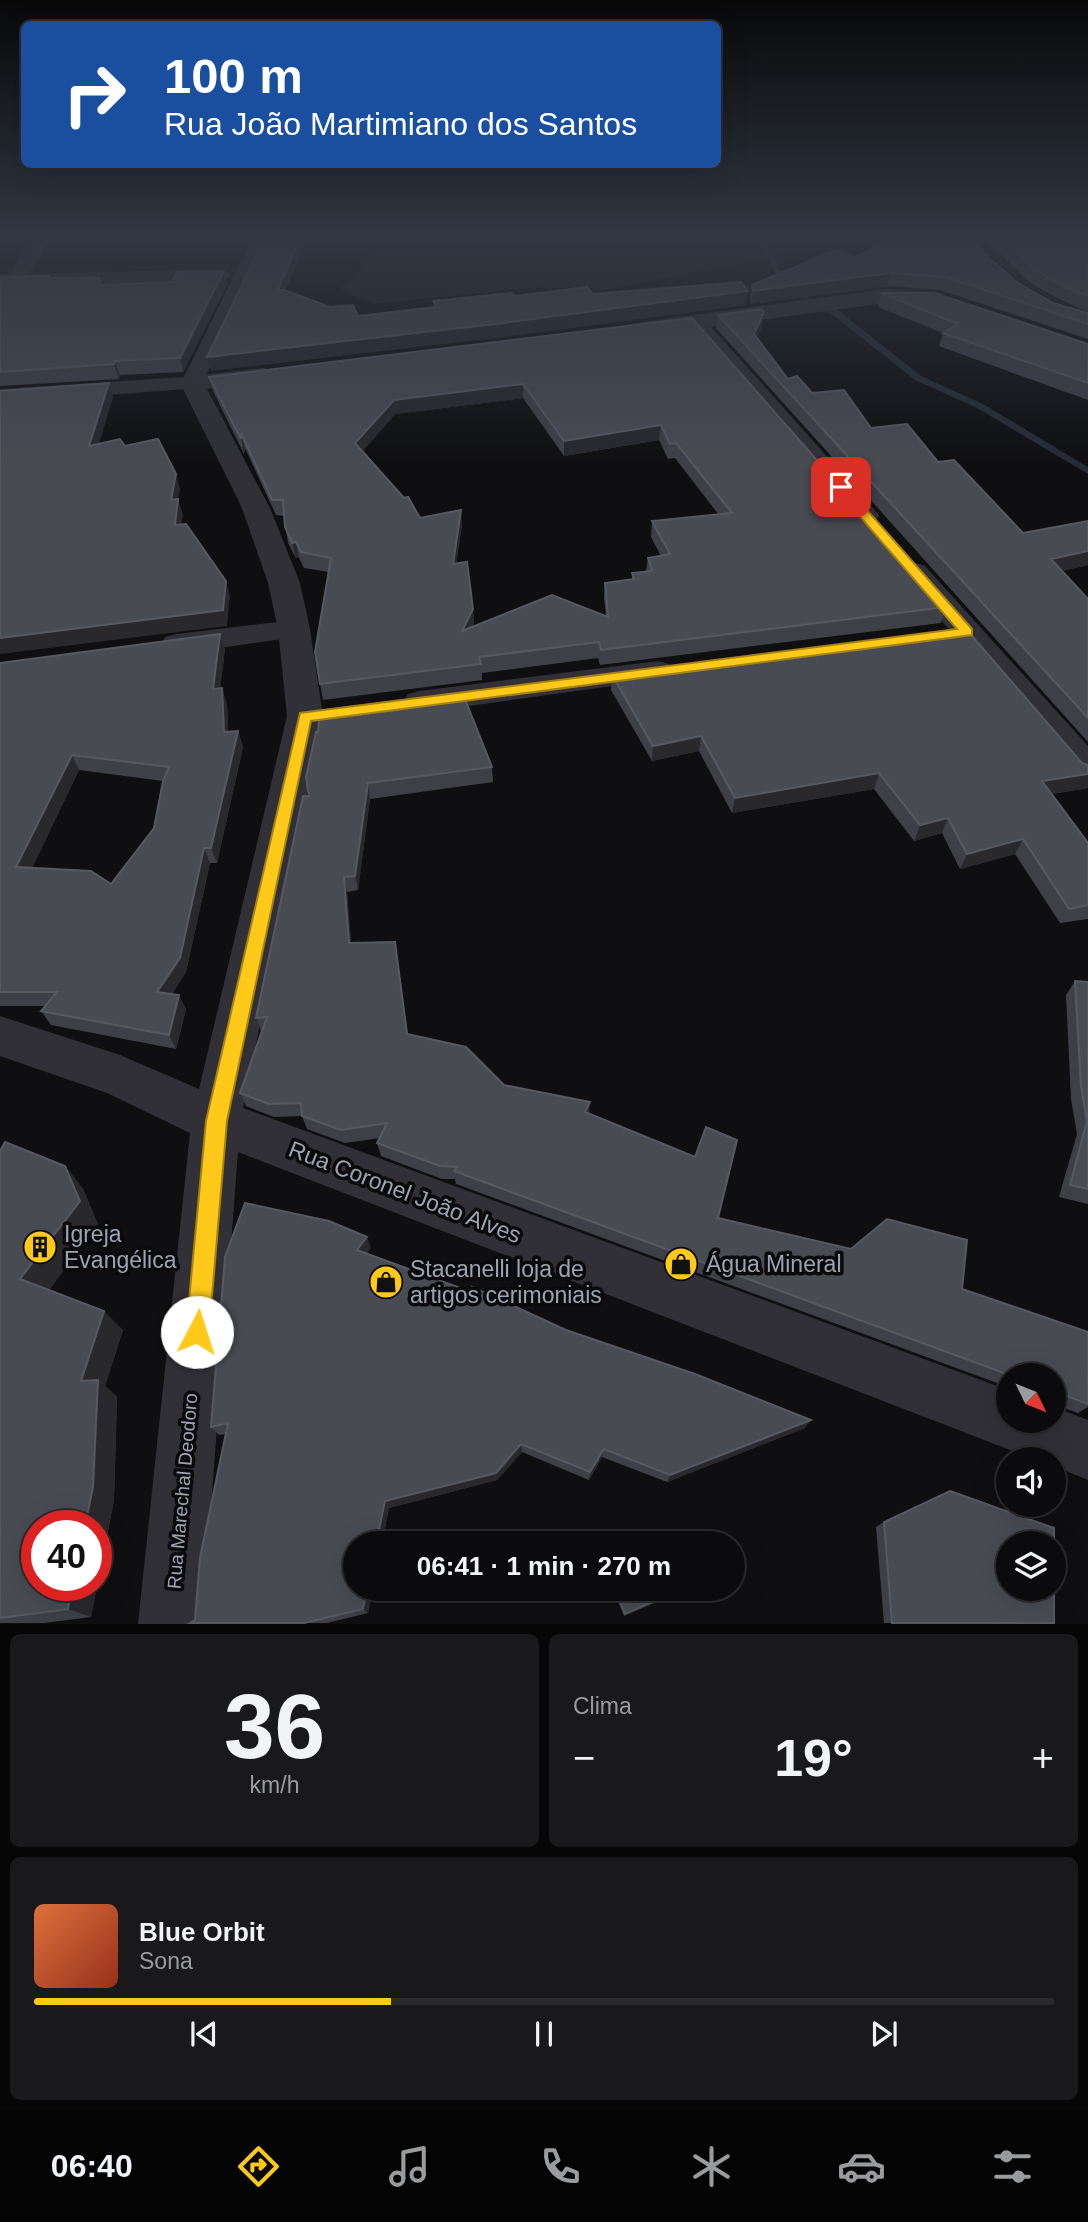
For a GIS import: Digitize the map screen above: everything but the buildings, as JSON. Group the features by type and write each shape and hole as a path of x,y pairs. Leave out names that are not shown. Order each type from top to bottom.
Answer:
{"street":[{"path":"192,383 225,313"},
{"path":"616,332 759,313"},
{"path":"696,321 890,544 953,634 1088,768"},
{"path":"0,396 192,383 289,372"},
{"name":"Rua Marechal Deodoro","path":"170,1623 216,1121 319,715 294,629 284,583 256,508 192,383"},
{"path":"147,648 294,629"},
{"path":"388,706 691,667"},
{"name":"Rua Coronel João Alves","path":"0,1036 120,1076 216,1121 996,1415"},
{"name":"Rua Coronel João Alves","path":"1044,1433 1088,1450"}],"waterway":[{"path":"836,313 918,378 980,406 1088,471"}],"place":[{"name":"Igreja Evangélica","path":"40,1247"},
{"name":"Água Mineral","path":"681,1264"},
{"name":"Stacanelli loja de artigos cerimoniais","path":"386,1282"}],"route":[{"path":"197,1332 216,1121 305,716 967,632 841,487"}]}
